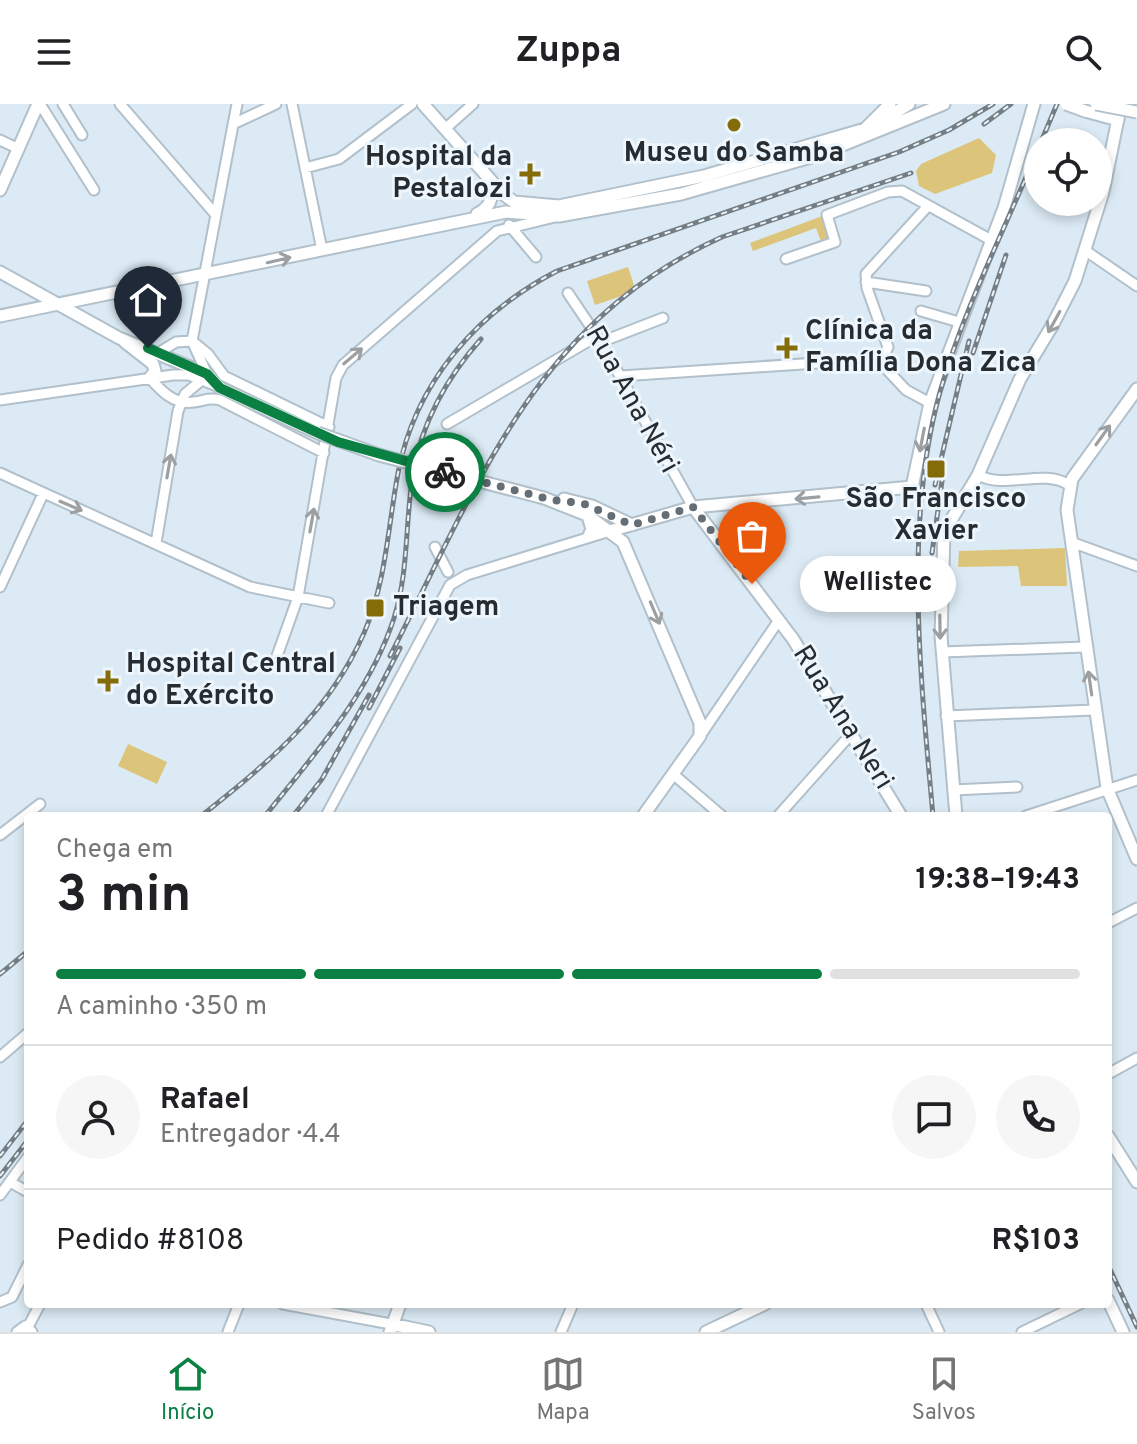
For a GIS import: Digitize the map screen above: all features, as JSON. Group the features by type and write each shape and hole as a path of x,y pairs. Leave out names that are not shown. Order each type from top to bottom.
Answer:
{"main road":[{"path":"0,190 39,104"},
{"path":"423,104 503,194 514,202 547,207 677,182 696,184 818,155 944,104"},
{"path":"865,129 890,104"},
{"path":"0,316 203,277 506,212 559,216 681,194 696,184 865,129 909,104"},
{"path":"891,128 924,104"},
{"path":"610,531 693,507 912,487 930,403 1004,208 1034,104"},
{"path":"1066,104 1118,120"},
{"path":"1099,104 1137,111"},
{"path":"956,812 942,652 941,560 948,522 978,475 1020,379 1067,299 1086,251 1103,192 1121,104"},
{"path":"464,221 490,204 492,191 482,168"},
{"path":"677,182 681,194"},
{"path":"0,272 119,338 153,364 155,371 150,378"},
{"path":"27,311 32,303 30,290"},
{"path":"119,338 204,374 220,388 379,455 548,499 592,506 632,525"},
{"path":"1137,389 1069,485 1071,542 1107,788 1137,859"},
{"path":"548,499 587,515 623,542 700,723 700,736 646,812"},
{"name":"Rua Ana Neri","path":"693,507 779,620 899,812"},
{"path":"587,515 592,529 589,536"},
{"path":"623,542 632,525"},
{"path":"1112,1142 1137,1182"},
{"path":"398,1308 391,1328 429,1332"},
{"path":"706,1332 757,1308"},
{"path":"1112,1308 1123,1332"}],"street":[{"path":"39,104 94,190"},
{"path":"63,104 82,135"},
{"path":"120,104 216,215"},
{"path":"204,374 192,341 237,104"},
{"path":"233,124 276,104"},
{"path":"292,104 322,250"},
{"path":"305,168 339,159 412,104"},
{"path":"446,128 468,105"},
{"path":"0,140 19,149"},
{"path":"786,259 835,242 827,219 833,212 895,190 919,198 927,207 991,240"},
{"path":"881,361 888,347 866,282 869,269 927,207"},
{"path":"277,656 298,597 324,453 324,430 336,378 343,365 497,231 509,225 538,223 559,216"},
{"path":"509,225 536,257"},
{"path":"1086,251 1137,286"},
{"path":"866,282 926,291"},
{"name":"Rua Ana Néri","path":"568,293 621,376 693,507"},
{"path":"921,311 959,322"},
{"path":"447,424 599,339 663,318"},
{"path":"158,353 170,345 192,341"},
{"path":"192,341 224,376 324,430"},
{"path":"156,543 182,402 204,374 211,359"},
{"path":"621,376 830,360 881,361 906,390 930,403"},
{"path":"0,400 150,378 204,374"},
{"path":"150,378 166,395 182,402 220,400 324,453"},
{"path":"0,473 250,587 329,603"},
{"path":"978,475 993,481 1056,479 1069,485"},
{"path":"0,587 43,494"},
{"path":"451,576 610,531"},
{"path":"1071,542 1137,566"},
{"path":"435,547 451,576"},
{"path":"434,562 451,576"},
{"path":"328,812 451,576"},
{"path":"700,736 779,620"},
{"path":"942,652 1085,647"},
{"path":"946,716 1094,710"},
{"path":"782,812 852,733"},
{"path":"673,774 717,812"},
{"path":"1038,812 1137,780"},
{"path":"953,790 1017,787"},
{"path":"30,812 40,804"},
{"path":"0,835 24,816"},
{"path":"1112,921 1137,908"},
{"path":"0,1057 24,1036"},
{"path":"1112,1072 1137,1058"},
{"path":"0,1195 24,1163"},
{"path":"10,1182 24,1190"},
{"path":"0,1302 12,1297 24,1273"},
{"path":"17,1332 30,1329 38,1308"},
{"path":"228,1332 237,1308"},
{"path":"301,1308 391,1328"},
{"path":"561,1332 571,1308"},
{"path":"928,1308 939,1332"},
{"path":"1022,1332 1072,1308"}],"shaded area":[{"path":"979,138 996,155 992,173 935,194 919,186 916,171 921,164"},
{"path":"825,215 834,240 822,244 816,228 753,251 750,243"},
{"path":"628,267 636,291 595,305 587,281"},
{"path":"1065,548 1067,586 1021,586 1018,566 958,567 959,551"},
{"path":"128,744 167,762 157,784 118,766"}],"railway":[{"path":"206,812 294,735 315,712 350,662 377,594 398,473 406,440 419,409 454,354 500,308 557,271 899,152 949,130 993,104"},
{"path":"984,124 1011,104"},
{"path":"1047,128 1057,104"},
{"path":"390,656 484,471 518,414 558,362 603,314 657,272 722,237 911,173"},
{"path":"933,812 918,603 918,549 929,443 940,392 961,330 1024,181"},
{"path":"973,353 1006,255"},
{"path":"268,812 338,723 383,646 399,600 413,474 422,437 447,385 481,339"},
{"path":"935,485 969,341"},
{"path":"932,553 943,474"},
{"path":"369,708 400,648"},
{"path":"296,812 322,779 369,695"},
{"path":"0,974 24,954"},
{"path":"0,1156 24,1125"},
{"path":"0,1176 24,1145"},
{"path":"1112,1274 1137,1327"}],"way so far":[{"path":"445,472 552,500 582,503 632,525 693,507 752,584"}],"place":[{"name":"Museu do Samba","path":"734,125"},
{"name":"Hospital da Pestalozi","path":"530,174"},
{"name":"Clínica da Família Dona Zica","path":"787,348"},
{"name":"São Francisco Xavier","path":"936,469"},
{"name":"Wellistec","path":"752,584"},
{"name":"Triagem","path":"375,608"},
{"name":"Hospital Central do Exército","path":"108,681"}],"route":[{"path":"148,348 207,374 220,388 338,442 445,472"}]}
